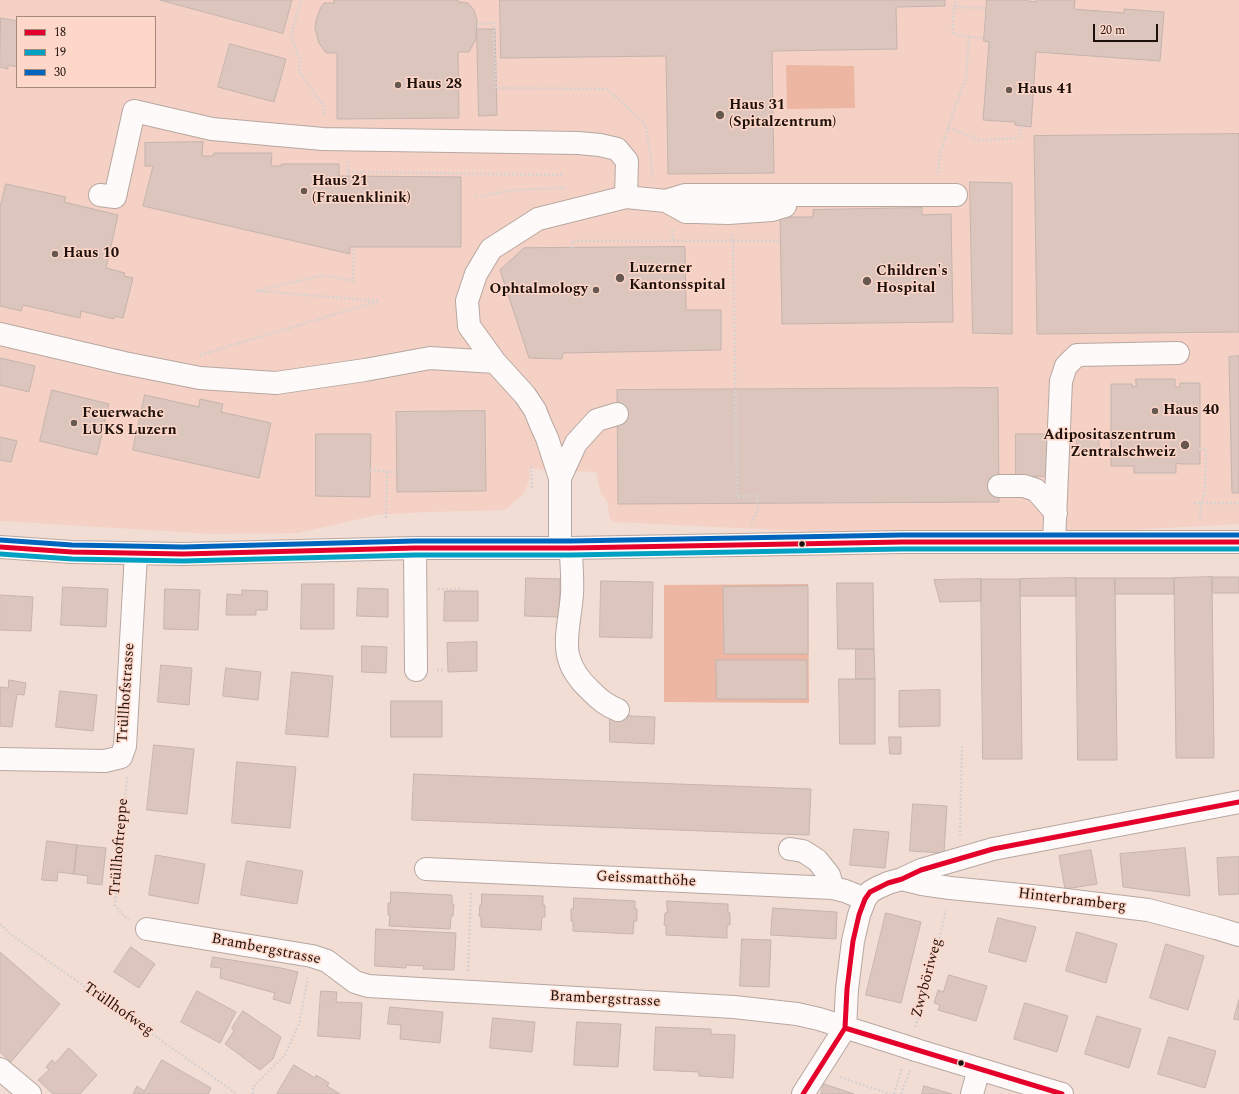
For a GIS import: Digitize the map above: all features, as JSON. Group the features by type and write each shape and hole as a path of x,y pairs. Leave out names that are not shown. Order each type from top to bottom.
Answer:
{"street":[{"path":"100,195 116,197 134,111 212,129 323,139 578,143 600,145 617,149 627,161 626,197"},
{"path":"666,201 685,195 956,195"},
{"path":"618,710 606,705 581,682 571,666 567,656 566,632 572,594 565,545 560,478 547,438 535,410 525,395 495,362 469,326 467,301 476,274 492,249 538,219 626,197 666,201 686,212 728,213 772,210 798,202 813,195"},
{"path":"0,334 124,363 200,378 276,383 365,370 430,358 495,362"},
{"path":"1054,542 1061,381 1066,366 1077,356 1178,352"},
{"path":"560,478 576,444 597,420 617,414"},
{"path":"999,486 1024,486 1036,490 1056,513"},
{"path":"0,547 72,552 183,554 565,545 902,542 1239,542"},
{"path":"415,548 416,670"},
{"name":"Trüllhofstrasse","path":"0,759 105,761 121,757 124,746 136,554"},
{"path":"802,1094 845,1028 847,989 853,941 859,915 865,899 870,892 921,870 993,849 1239,802"},
{"path":"790,849 804,851 817,860 829,875 833,888"},
{"name":"Geissmatthöhe","path":"426,869 833,888 865,899"},
{"name":"Hinterbramberg","path":"902,879 922,884 950,888 1148,910 1239,935"},
{"name":"Brambergstrasse","path":"147,929 312,956 327,961 355,982 368,986 734,1007 812,1017 830,1022 909,1052 979,1069 1014,1087 1062,1094"},
{"path":"0,1069 30,1094"},
{"path":"972,1094 979,1069"}],"path":[{"path":"301,0 291,35 300,61 298,72 324,106 323,139"},
{"path":"957,0 954,7 953,33 969,37 985,38"},
{"path":"954,7 987,8"},
{"path":"477,24 494,23 496,88 607,89 645,122 651,158 652,177"},
{"path":"938,173 939,158 966,77 969,37"},
{"path":"948,128 981,140 1019,138 1022,126"},
{"path":"348,172 562,175"},
{"path":"476,197 513,190 566,188"},
{"path":"728,213 734,240 737,497 757,495 758,509 751,526"},
{"path":"572,248 572,241 780,241"},
{"path":"198,356 379,301 256,292 323,275 353,281 354,247"},
{"path":"1059,435 1111,434"},
{"path":"1199,449 1206,449 1205,493 1201,504 1200,520"},
{"path":"370,470 397,472"},
{"path":"386,518 387,471"},
{"path":"1194,503 1239,503"},
{"path":"960,837 962,747"},
{"name":"Trüllhoftreppe","path":"128,773 115,905 127,919 147,929"},
{"path":"468,992 471,872"},
{"name":"Zwyböriweg","path":"894,1094 909,1052 926,992 950,888"},
{"name":"Trüllhofweg","path":"0,924 19,940 237,1094"},
{"path":"253,1094 253,1087 285,1054 299,1024 312,956"},
{"path":"901,1094 909,1052"},
{"path":"842,1077 890,1094"}],"shaded area":[{"name":"Luzerner Kantonsspital","path":"0,0 1239,0 1239,524 964,539 615,522 610,519 607,501 601,494 596,472 529,469 530,476 523,494 505,510 377,515 298,533 215,534 0,521"},
{"path":"786,65 854,66 855,108 787,109"},
{"path":"808,584 809,703 664,702 664,585"}],"building":[{"path":"160,0 292,0 283,33"},
{"name":"Haus 28","path":"334,0 458,0 458,2 468,3 474,10 477,20 476,39 469,52 458,52 459,118 337,119 337,53 326,53 319,43 315,28 316,20 321,7 324,3 334,3"},
{"name":"Haus 31 (Spitalzentrum)","path":"500,0 945,0 945,6 896,7 897,49 772,51 774,173 668,174 666,56 501,58"},
{"name":"Haus 41","path":"987,0 1028,0 1036,2 1036,0 1075,0 1074,9 1124,13 1124,9 1164,12 1160,61 1036,52 1031,127 1015,125 1015,122 983,120 989,42 984,41"},
{"path":"1,18 16,21 16,67 8,65 8,69 0,67"},
{"path":"477,29 495,29 497,115 479,116"},
{"path":"230,44 286,59 274,102 218,87"},
{"path":"1239,134 1239,332 1037,334 1034,136"},
{"name":"Haus 21 (Frauenklinik)","path":"203,142 202,156 213,156 214,153 272,153 271,166 282,166 281,164 339,164 339,176 461,177 461,247 350,247 350,254 143,206 153,166 145,166 145,143"},
{"path":"970,182 1012,183 1012,334 973,333"},
{"name":"Haus 10","path":"6,184 66,197 64,202 118,215 106,268 125,273 124,276 133,278 123,318 114,316 114,319 81,311 80,318 23,305 21,311 0,306 0,208"},
{"name":"Children's Hospital","path":"922,208 922,215 951,214 953,322 782,324 780,217 813,217 813,210"},
{"name":"Ophtalmology","path":"685,247 686,310 721,310 721,350 563,353 562,359 529,358 500,270 524,248"},
{"path":"1239,356 1239,493 1232,493 1229,357"},
{"path":"0,358 35,366 29,392 0,385"},
{"name":"Haus 40","path":"1136,379 1175,379 1175,387 1180,387 1180,383 1200,383 1200,464 1176,463 1176,473 1134,473 1134,466 1111,466 1111,384 1132,384 1132,387 1136,386"},
{"path":"998,388 999,502 618,504 617,390"},
{"name":"Feuerwache LUKS Luzern","path":"52,390 109,404 97,455 40,441"},
{"path":"145,395 199,407 200,399 223,404 221,412 271,423 259,478 133,450"},
{"path":"485,411 486,491 397,492 396,412"},
{"path":"316,434 371,434 370,497 316,496"},
{"path":"1016,434 1048,434 1049,476 1016,477"},
{"path":"0,437 17,441 11,462 0,460"},
{"path":"1077,437 1099,437 1099,453 1077,453"},
{"path":"1212,577 1239,577 1239,593 1213,593"},
{"path":"1212,577 1214,758 1176,758 1174,578"},
{"path":"526,578 560,579 559,617 525,616"},
{"path":"1076,578 1076,596 1020,596 1020,579"},
{"path":"1076,578 1115,578 1117,760 1078,760"},
{"path":"1115,578 1174,578 1174,594 1115,594"},
{"path":"981,579 1020,579 1022,759 983,759"},
{"path":"981,579 981,601 940,602 934,580"},
{"path":"601,581 653,582 652,638 600,637"},
{"path":"837,583 873,583 874,649 838,649"},
{"path":"302,584 334,584 334,629 301,629"},
{"path":"808,586 808,654 724,654 723,587"},
{"path":"63,587 108,589 106,627 61,625"},
{"path":"358,588 388,589 388,617 357,616"},
{"path":"165,589 200,590 198,630 164,629"},
{"path":"242,590 268,591 267,610 256,610 256,615 226,615 227,594 242,595"},
{"path":"445,591 478,591 478,621 444,621"},
{"path":"0,595 33,597 31,631 0,630"},
{"path":"477,642 477,671 448,672 447,643"},
{"path":"362,646 387,647 386,673 362,672"},
{"path":"856,649 874,649 875,679 856,679"},
{"path":"716,660 807,660 807,699 717,699"},
{"path":"161,665 192,668 189,705 158,702"},
{"path":"226,668 261,672 258,700 223,696"},
{"path":"292,672 333,676 328,737 286,734"},
{"path":"839,679 875,679 875,744 840,744"},
{"path":"9,680 26,683 24,695 17,694 12,727 0,726 0,687 8,688"},
{"path":"940,690 940,726 899,727 899,691"},
{"path":"60,691 97,695 93,731 56,727"},
{"path":"391,701 442,701 442,737 391,737"},
{"path":"610,715 655,717 654,744 610,742"},
{"path":"889,737 901,737 901,754 890,754"},
{"path":"154,745 194,749 187,814 147,810"},
{"path":"237,762 296,767 290,828 232,823"},
{"path":"414,774 811,789 809,835 412,820"},
{"path":"913,804 947,806 944,853 910,851"},
{"path":"854,829 889,832 885,868 850,865"},
{"path":"47,841 77,845 74,874 58,872 57,881 42,880"},
{"path":"77,845 106,848 102,885 87,883 88,876 74,874"},
{"path":"1185,848 1190,896 1123,887 1120,854"},
{"path":"1091,850 1097,884 1065,889 1059,856"},
{"path":"156,855 205,864 198,904 149,895"},
{"path":"1239,857 1239,894 1219,895 1217,858"},
{"path":"247,861 303,871 297,904 241,895"},
{"path":"391,892 452,895 452,904 454,904 450,929 389,926 390,915 388,915 388,903 390,903"},
{"path":"482,894 543,896 545,917 542,917 541,930 481,927 481,917 479,916"},
{"path":"574,898 635,901 637,921 634,921 633,934 573,931 571,909 573,909"},
{"path":"667,901 728,904 730,925 727,925 727,938 666,935 666,925 664,925 665,913 667,913"},
{"path":"773,908 837,912 836,939 771,935"},
{"path":"886,913 921,922 901,1003 866,995"},
{"path":"998,918 1036,927 1026,962 989,952"},
{"path":"376,929 456,933 454,970 423,969 424,966 406,965 406,968 375,966"},
{"path":"1077,932 1117,944 1106,983 1066,971"},
{"path":"742,939 771,940 769,987 740,986"},
{"path":"1166,944 1204,956 1188,1010 1150,998"},
{"path":"131,947 155,964 139,988 114,972"},
{"path":"0,952 60,1004 11,1062 0,1052"},
{"path":"213,957 298,972 290,1004 273,999 275,993 220,978 221,968 211,967"},
{"path":"949,975 987,986 976,1021 938,1010 940,1005 934,1003 938,990 943,992"},
{"path":"197,991 236,1012 220,1043 181,1022"},
{"path":"321,991 337,992 336,1002 362,1003 360,1039 318,1036"},
{"path":"1239,1000 1239,1020 1234,1019"},
{"path":"1025,1003 1068,1016 1057,1052 1014,1039"},
{"path":"390,1007 443,1012 440,1043 400,1039 401,1025 388,1024"},
{"path":"243,1011 281,1037 273,1059 260,1070 225,1044 234,1031 232,1028"},
{"path":"1097,1016 1141,1029 1129,1068 1085,1054"},
{"path":"493,1018 535,1022 532,1052 490,1048"},
{"path":"577,1022 621,1024 618,1067 574,1065"},
{"path":"656,1027 711,1029 711,1034 735,1035 733,1078 699,1076 699,1072 654,1070"},
{"path":"1169,1037 1216,1051 1205,1088 1158,1074"},
{"path":"69,1048 97,1075 80,1094 53,1094 38,1080 49,1070 46,1067 52,1060 55,1063"},
{"path":"162,1060 211,1088 208,1094 133,1094 137,1086 144,1091"},
{"path":"294,1065 315,1078 316,1075 329,1083 327,1086 340,1094 277,1094"},
{"path":"824,1084 854,1094 821,1094"},
{"path":"924,1086 952,1094 922,1094"}],"transit line":[{"name":"30","path":"0,540 72,545 183,547 415,541 571,541 902,535 1239,535"},
{"name":"18","path":"0,547 72,552 183,554 415,548 571,548 902,542 1239,542"},
{"name":"19","path":"0,554 72,559 183,561 415,555 571,555 902,549 1239,549"},
{"name":"18","path":"803,1094 845,1028 847,989 853,941 859,915 865,899 870,892 921,870 993,849 1239,802"},
{"name":"18","path":"845,1028 1062,1094"}],"place":[{"name":"Haus 28","path":"398,85"},
{"name":"Haus 41","path":"1009,90"},
{"name":"Haus 31 (Spitalzentrum)","path":"720,115"},
{"name":"Haus 21 (Frauenklinik)","path":"304,191"},
{"name":"Haus 10","path":"55,254"},
{"name":"Luzerner Kantonsspital","path":"620,278"},
{"name":"Children's Hospital","path":"867,281"},
{"name":"Ophtalmology","path":"596,290"},
{"name":"Haus 40","path":"1155,411"},
{"name":"Feuerwache LUKS Luzern","path":"74,423"},
{"name":"Adipositaszentrum Zentralschweiz","path":"1185,445"}]}
